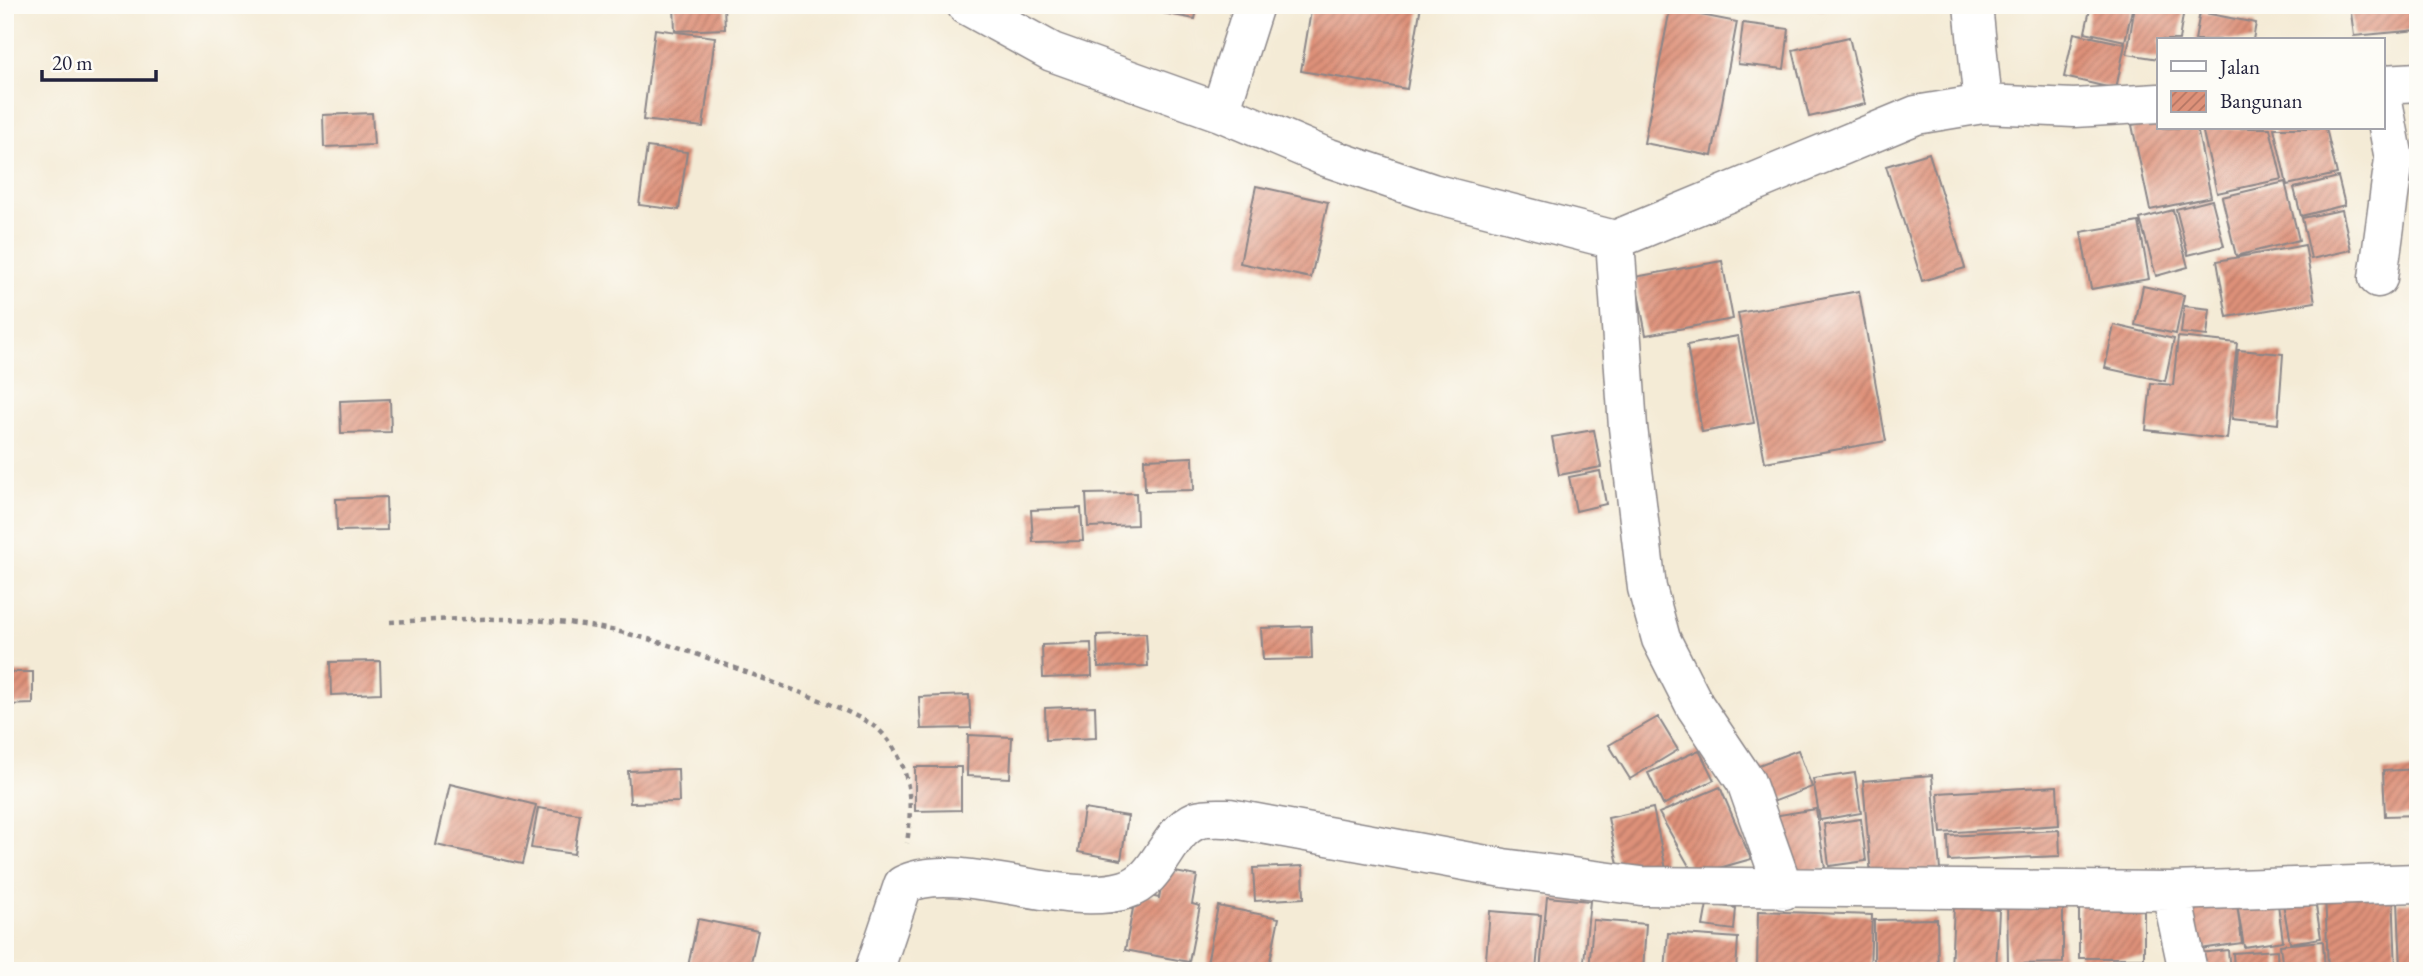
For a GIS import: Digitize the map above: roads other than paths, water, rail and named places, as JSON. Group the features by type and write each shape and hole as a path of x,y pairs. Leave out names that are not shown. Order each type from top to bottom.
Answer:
{"street":[{"path":"965,5 1052,52 1220,112 1326,157 1432,193 1615,240 1916,115 1983,104 2074,108 2157,103"},
{"path":"1220,112 1254,5"},
{"path":"1973,5 1983,104"},
{"path":"2384,84 2418,82"},
{"path":"2378,278 2394,159 2384,106"},
{"path":"1615,240 1628,427 1647,588 1661,639 1689,695 1715,740 1746,782 1784,890"},
{"path":"874,971 903,886 916,879 938,876 1028,890 1100,893 1126,890 1155,869 1184,828 1198,819 1229,818 1503,868 1627,885 1784,890 2171,891 2418,883"},
{"path":"2171,891 2188,971"}]}
